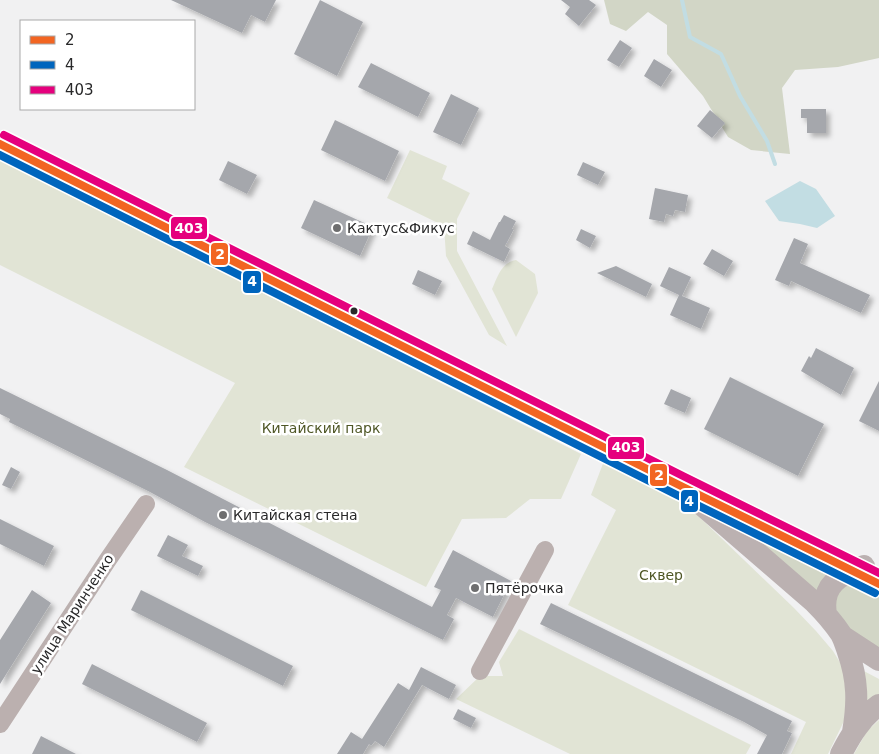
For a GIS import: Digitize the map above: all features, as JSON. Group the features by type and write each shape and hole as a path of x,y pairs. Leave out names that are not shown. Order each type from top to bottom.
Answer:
{"main road":[{"path":"0,132 503,382 870,572"},
{"path":"0,144 679,485 870,572"},
{"path":"679,485 826,614 842,636 854,667 857,703 869,720 841,754"},
{"path":"826,614 824,603 830,586 840,577 870,572"},
{"path":"842,636 879,660"}],"street":[{"name":"улица Маринченко","path":"0,724 146,504"},
{"path":"480,672 545,550"}],"green space":[{"path":"604,0 879,0 879,58 838,67 795,70 782,88 790,154 751,150 728,137 703,96 667,54 667,25 648,12 626,31 610,24"},
{"path":"410,150 447,166 442,179 470,193 457,219 457,251 507,346 489,335 446,256 444,226 387,198"},
{"name":"Китайский парк","path":"0,160 581,454 561,499 530,499 506,518 462,519 426,587 184,467 235,383 0,265"},
{"path":"516,260 535,274 538,293 516,337 492,289 503,267"},
{"name":"Сквер","path":"604,461 627,469 658,484 689,507 794,608 833,651 844,669 847,698 844,721 828,754 791,754 806,722 568,605 616,510 591,495"},
{"path":"717,511 840,570 817,597"},
{"path":"856,582 879,593 879,652 863,642 835,614 835,592 843,584"},
{"path":"519,629 751,745 746,754 570,754 456,699 480,676 503,676 499,662"},
{"path":"860,669 879,679 879,698 864,707"},
{"path":"879,720 879,754 854,754 867,731"}],"water":[{"path":"800,181 816,189 835,216 817,228 779,221 765,201"}],"building":[{"path":"171,0 276,0 265,22 251,15 242,33"},
{"path":"320,0 363,22 337,76 294,54"},
{"path":"561,0 589,0 596,5 579,26 565,14 570,7"},
{"path":"620,40 632,48 619,67 607,60"},
{"path":"654,59 672,70 661,87 644,76"},
{"path":"371,63 430,93 418,117 358,87"},
{"path":"451,94 479,108 461,145 433,132"},
{"path":"801,109 826,109 826,133 807,133 807,118 801,118"},
{"path":"710,110 725,123 712,138 697,126"},
{"path":"335,120 399,151 385,181 321,150"},
{"path":"228,161 257,175 247,194 219,180"},
{"path":"583,162 605,172 598,185 577,175"},
{"path":"655,188 688,195 685,212 675,210 673,216 666,214 664,222 649,219"},
{"name":"Кактус&Фикус","path":"314,200 373,227 360,256 301,228"},
{"path":"504,215 516,221 505,246 510,249 504,262 467,244 473,231 490,240"},
{"path":"581,229 596,236 590,248 576,240"},
{"path":"794,238 808,244 800,263 870,295 861,313 791,281 789,286 775,280"},
{"path":"712,249 733,261 724,276 703,264"},
{"path":"616,266 652,284 646,297 597,273"},
{"path":"669,267 691,277 682,296 710,308 701,329 670,315 679,295 660,286"},
{"path":"418,270 442,281 435,295 412,284"},
{"path":"816,348 854,368 841,395 801,371"},
{"path":"730,377 824,424 798,476 704,429"},
{"path":"879,381 879,431 859,421"},
{"name":"Китайская стена","path":"0,388 167,470 432,607 441,590 434,587 453,550 511,581 493,617 456,598 447,615 454,619 443,640 9,422 10,419 0,414"},
{"path":"671,389 691,398 685,413 664,404"},
{"path":"11,467 20,472 11,489 2,485"},
{"path":"0,519 54,546 44,566 0,544"},
{"path":"168,535 188,545 182,556 203,566 198,576 157,556"},
{"path":"32,590 51,603 0,684 0,640"},
{"path":"141,590 293,666 283,686 131,610"},
{"path":"551,603 792,721 787,731 792,733 782,754 757,754 767,735 744,722 540,624"},
{"path":"92,664 207,723 197,742 82,684"},
{"path":"421,667 456,685 449,699 422,685 384,747 375,741 371,746 369,744 363,754 337,754 351,732 362,739 398,683 409,690"},
{"path":"458,709 476,718 471,728 453,719"},
{"path":"41,736 76,754 32,754"}],"waterway":[{"path":"682,0 690,37 721,54 740,96 767,141 775,164"}],"transit line":[{"name":"403","path":"4,135 879,573"},
{"name":"2","path":"0,144 879,584"},
{"name":"4","path":"0,155 875,593"}],"place":[{"name":"Кактус&Фикус","path":"337,228"},
{"name":"Китайская стена","path":"223,515"},
{"name":"Пятёрочка","path":"475,588"}]}
